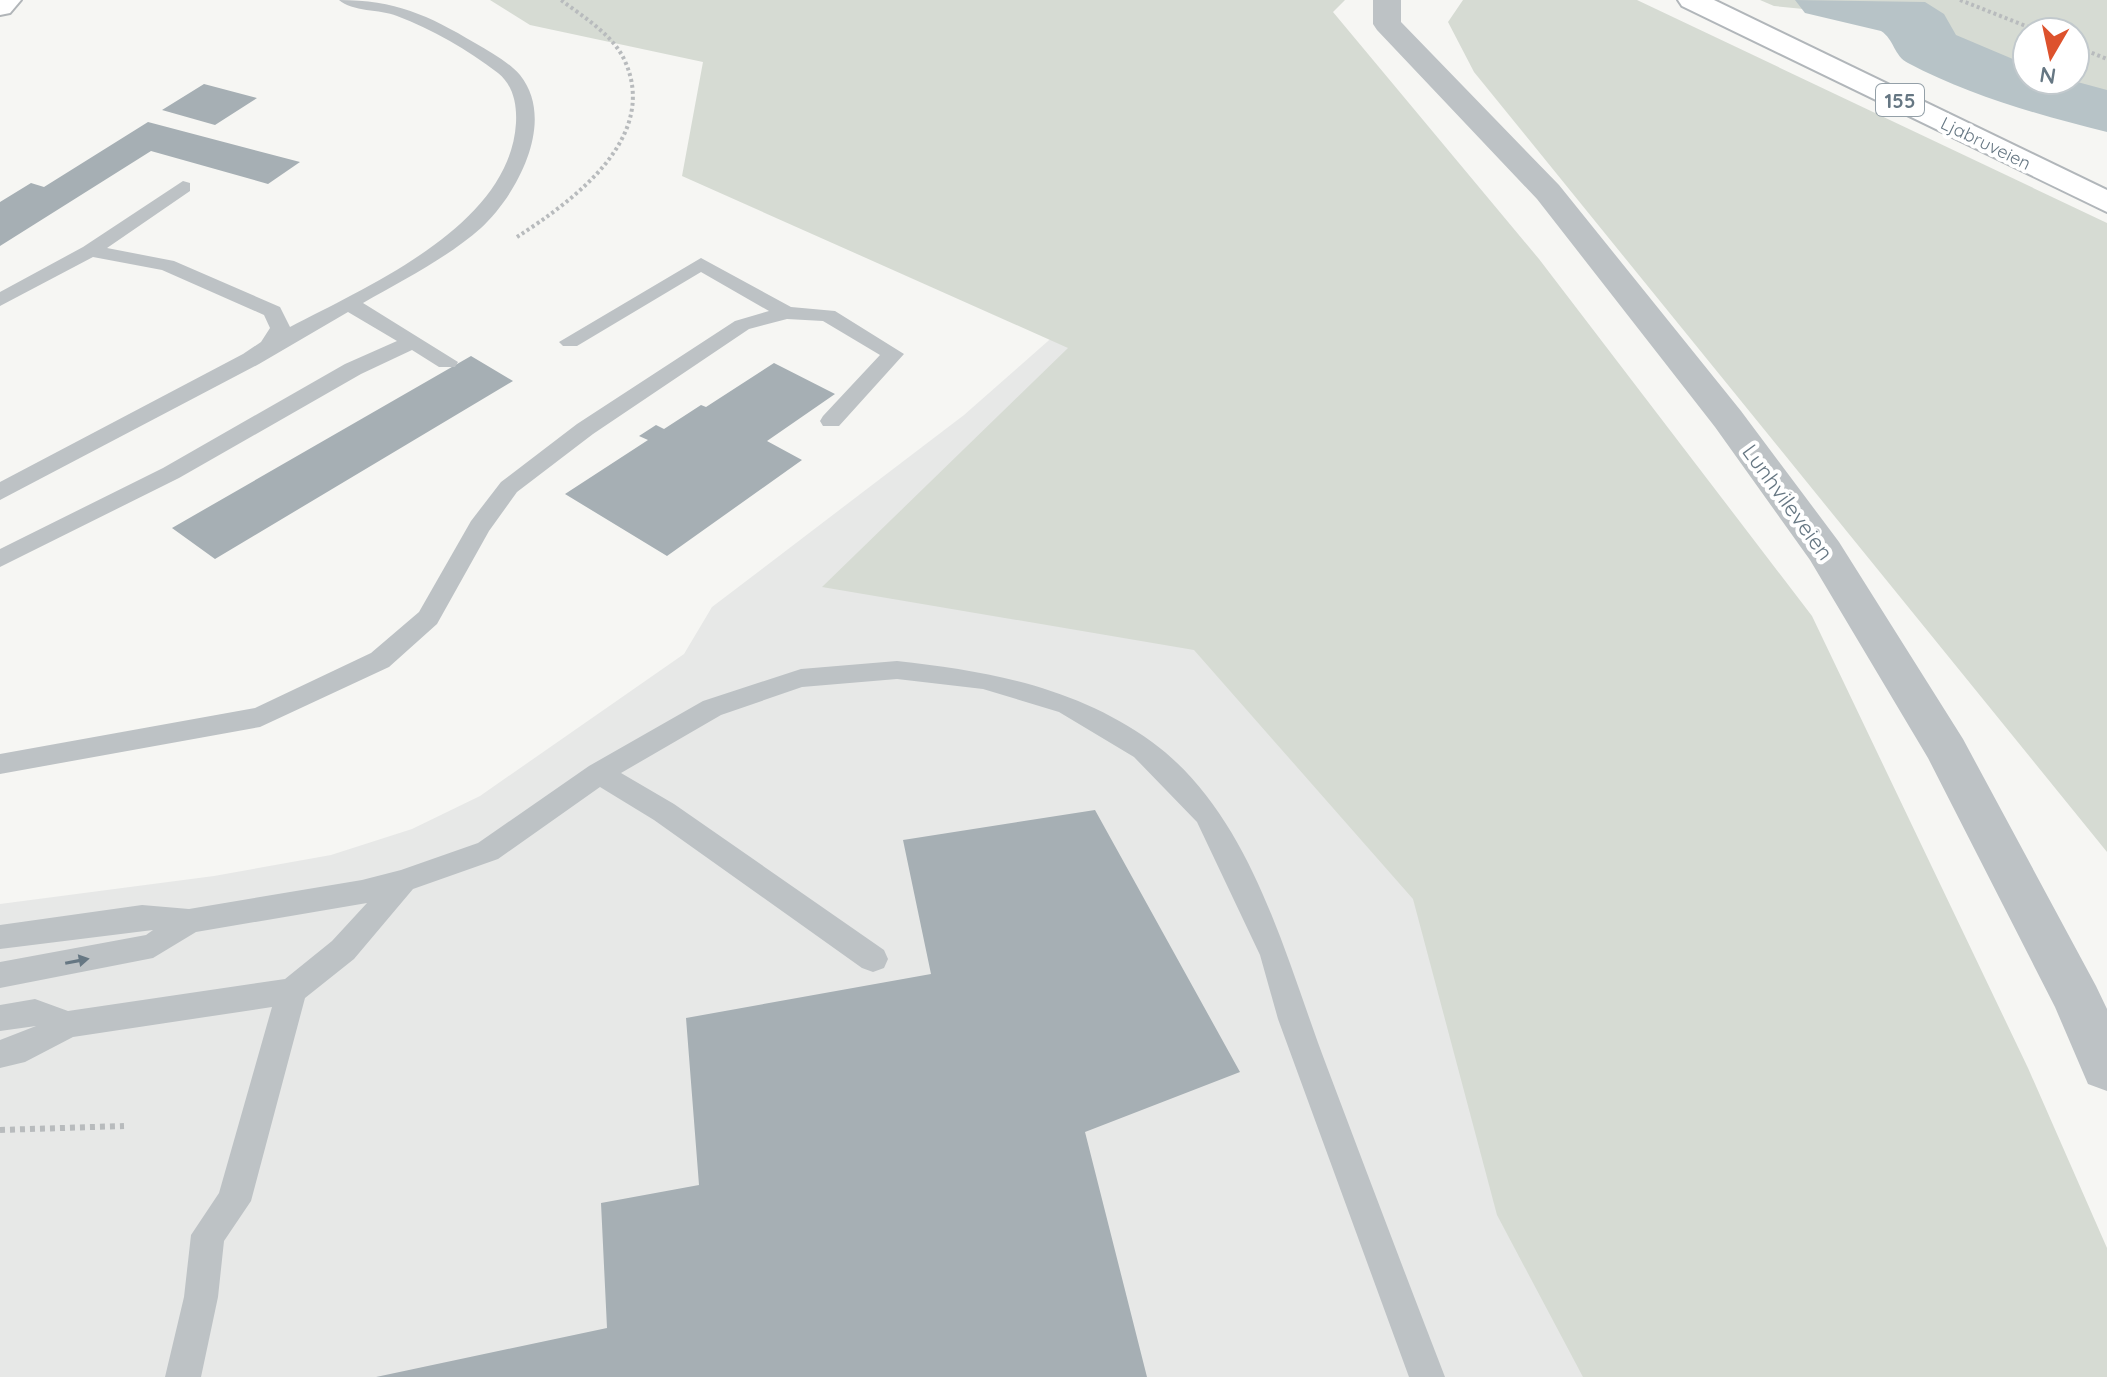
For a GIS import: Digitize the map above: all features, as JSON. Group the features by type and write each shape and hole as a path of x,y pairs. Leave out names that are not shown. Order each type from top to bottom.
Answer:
{"main road":[{"path":"0,7 7,0"},
{"name":"Ljabruveien","path":"1692,0 2107,202"}],"street":[{"name":"Lunhvileveien","path":"1387,0 1387,24 1548,192 1719,408 1825,552 1947,751 2078,1002 2107,1067"}],"lane":[{"path":"0,492 350,304 447,244 481,217 506,184 518,159 524,128 522,100 513,79 494,61 397,9 347,0"},
{"path":"0,300 90,251 183,187"},
{"path":"90,251 167,265 273,311 280,328 269,346"},
{"path":"570,342 701,264 787,313"},
{"path":"350,304 447,362"},
{"path":"0,764 260,717 380,660 428,618 479,527 509,487 585,429 742,325 787,313 836,317 893,354 831,421"},
{"path":"0,559 171,473 353,369 411,342"},
{"path":"0,937 142,917 189,921 362,892 403,881 488,851 599,773 712,708 801,678 897,670 983,680 1068,705 1144,750 1208,815 1275,955 1293,1019 1427,1377"},
{"path":"599,773 664,812 873,959"},
{"path":"0,1054 14,1052 68,1024 292,991 343,950 403,881"},
{"path":"0,975 153,946 189,921"},
{"path":"183,1377 201,1297 208,1235 234,1201 292,991"},
{"path":"0,1018 35,1012 68,1024"}],"path":[{"path":"1960,0 2011,20"},
{"path":"0,1130 124,1126"}],"shaded area":[{"path":"490,0 1345,0 1333,12 1539,259 1812,616 2028,1068 2107,1248 2107,1377 1583,1377 1497,1215 1413,899 1194,650 822,587 1068,348 682,176 703,62 530,25"},
{"path":"1463,0 1637,0 2107,223 2107,852 1474,72 1448,22"},
{"path":"1760,0 2107,0 2107,112 2066,96 2091,96 2091,16 2011,16 2011,75 1854,14 1774,6"},
{"path":"1118,322 1704,1377 0,1377 0,904 214,876 331,855 412,829 480,796 684,654 712,607 964,415 1056,334"}],"building":[{"path":"204,84 257,98 215,125 162,110"},
{"path":"148,122 300,162 268,184 151,151 0,246 0,202 31,183 44,187"},
{"path":"471,356 513,381 215,559 172,528"},
{"path":"774,363 835,394 767,441 802,460 667,556 565,494 648,440 639,436 656,425 664,429 701,405 706,407"},
{"path":"1095,810 1240,1072 1085,1132 1147,1377 376,1377 607,1328 601,1203 699,1185 686,1018 931,974 903,840"}],"waterway":[{"path":"1827,0 1902,16 1921,28 1927,47 2029,90 2107,111"}]}
